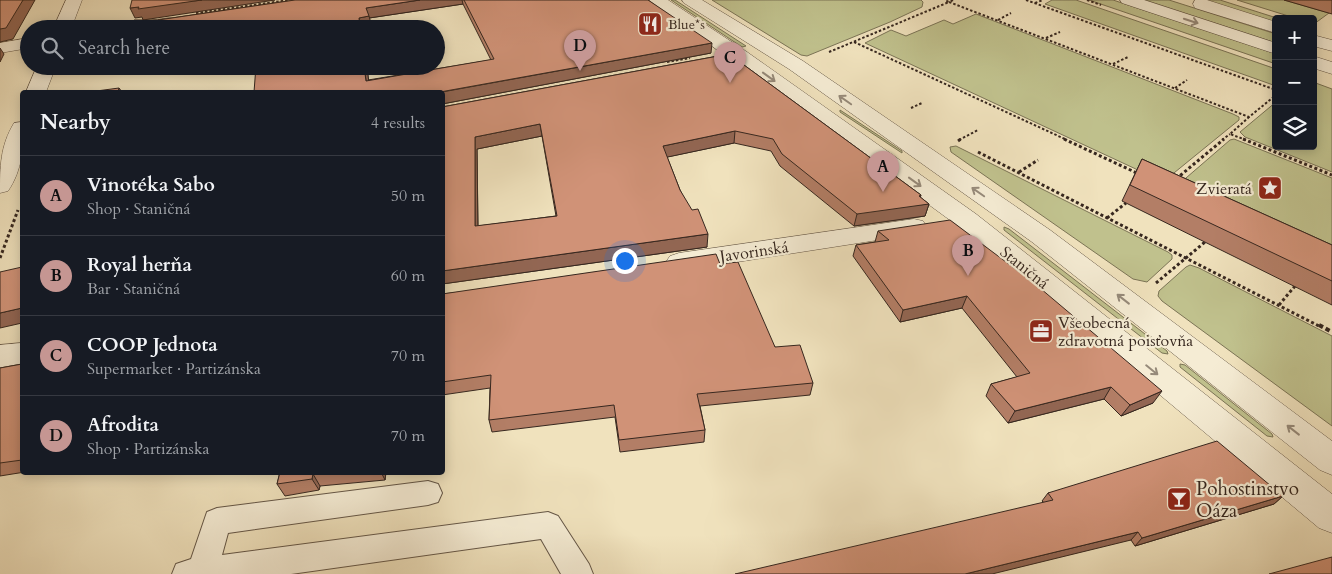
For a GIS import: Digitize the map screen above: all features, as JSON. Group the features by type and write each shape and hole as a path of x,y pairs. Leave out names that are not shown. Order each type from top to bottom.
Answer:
{"street":[{"path":"66,20 74,0"},
{"name":"Staničná","path":"656,0 740,56 967,220 1332,516"},
{"name":"Staničná","path":"690,0 768,50 796,65 1041,236 1332,460"},
{"path":"1128,0 1272,48"},
{"path":"1187,0 1272,27"},
{"path":"1317,41 1332,46"},
{"path":"0,48 20,45"},
{"path":"712,61 768,50"},
{"path":"1317,63 1332,68"},
{"path":"37,90 43,75"},
{"path":"0,186 20,133"},
{"name":"Javorinská","path":"653,266 967,220 1006,212"},
{"path":"0,357 20,354"}],"lane":[{"path":"195,573 217,521 428,493"},
{"path":"195,573 548,525 578,574"}],"path":[{"path":"945,0 1249,117"},
{"path":"822,55 953,0"},
{"path":"1026,0 1272,89"},
{"path":"1036,4 1043,0"},
{"path":"997,20 1011,13"},
{"path":"1045,38 1060,32"},
{"path":"854,42 1139,174"},
{"path":"664,62 693,57"},
{"path":"1113,64 1128,57"},
{"path":"1174,88 1187,80"},
{"path":"1173,181 1272,98"},
{"path":"966,146 957,141 978,130"},
{"path":"1230,134 1332,175"},
{"path":"974,150 1332,332"},
{"path":"1018,173 1038,160"},
{"path":"0,258 14,195"},
{"path":"1106,218 1126,203"},
{"path":"1151,288 1185,257 1205,242"},
{"path":"1279,305 1295,286"}],"green space":[{"path":"671,0 675,0 746,46 742,47"},
{"path":"712,0 921,0 923,2 922,7 890,22 807,56 801,55"},
{"path":"1052,0 1076,0 1272,68 1272,85 1045,4"},
{"path":"1089,0 1113,0 1272,53 1272,63"},
{"path":"1145,0 1169,0 1272,33 1272,42"},
{"path":"1202,0 1220,0 1272,16 1272,22"},
{"path":"1237,0 1284,0 1329,13 1317,22 1317,15 1285,15"},
{"path":"976,14 1233,114 1239,117 1239,120 1169,177 1153,177 865,43 891,30 906,36 944,20 953,24"},
{"path":"1317,83 1332,89 1332,172 1277,150 1317,150"},
{"path":"1272,105 1272,148 1245,137 1240,132"},
{"path":"840,110 902,151 902,153 840,112"},
{"path":"1234,139 1332,178 1332,260 1179,184 1230,140"},
{"path":"956,146 1168,252 1172,255 1172,259 1147,282 1133,279 951,152 950,147"},
{"path":"1004,227 1167,351 1168,354 1162,353 1004,230"},
{"path":"1190,265 1332,336 1332,426 1162,301 1158,296 1159,291"},
{"path":"1180,364 1185,365 1272,434 1273,437 1267,436 1180,367"}],"building":[{"path":"0,0 23,0 6,28 0,29"},
{"path":"132,0 202,0 138,9 139,7 130,8"},
{"path":"295,0 420,0 366,8 369,16 359,18 359,20 158,20"},
{"path":"464,0 648,0 712,43 445,91 254,90 255,75 365,75 366,81 401,75 445,75 445,67 494,59"},
{"path":"729,54 921,195 919,196 929,204 857,214 782,154 773,139 735,131 663,146 680,190 692,210 698,209 708,234 445,271 445,106","holes":["540,124 557,216 475,226 475,137"]},
{"path":"1142,159 1332,245 1332,281 1130,185"},
{"path":"950,220 1034,283 1162,391 1130,405 1111,387 1015,411 991,384 1030,373 967,296 903,310 856,245 889,240 878,231"},
{"path":"716,254 720,264 738,262 775,347 800,345 813,383 697,394 705,430 619,440 614,405 489,420 491,375 445,382 445,294"},
{"path":"20,267 20,308 0,313 0,272"},
{"path":"20,364 20,460 0,463 0,368"},
{"path":"1217,441 1283,496 1142,538 1138,532 965,574 735,574 1053,500 1048,493"},
{"path":"279,475 313,475 312,479 277,484"},
{"path":"1332,557 1332,574 1269,574"}],"place":[{"name":"Blue*s","path":"650,24"},
{"name":"Afrodita","path":"580,71"},
{"name":"COOP Jednota","path":"730,83"},
{"name":"Zvieratá","path":"1270,188"},
{"name":"Vinotéka Sabo","path":"883,192"},
{"name":"Royal herňa","path":"968,276"},
{"name":"Všeobecná zdravotná poisťovňa","path":"1041,331"},
{"name":"Pohostinstvo Oáza","path":"1179,499"}]}
